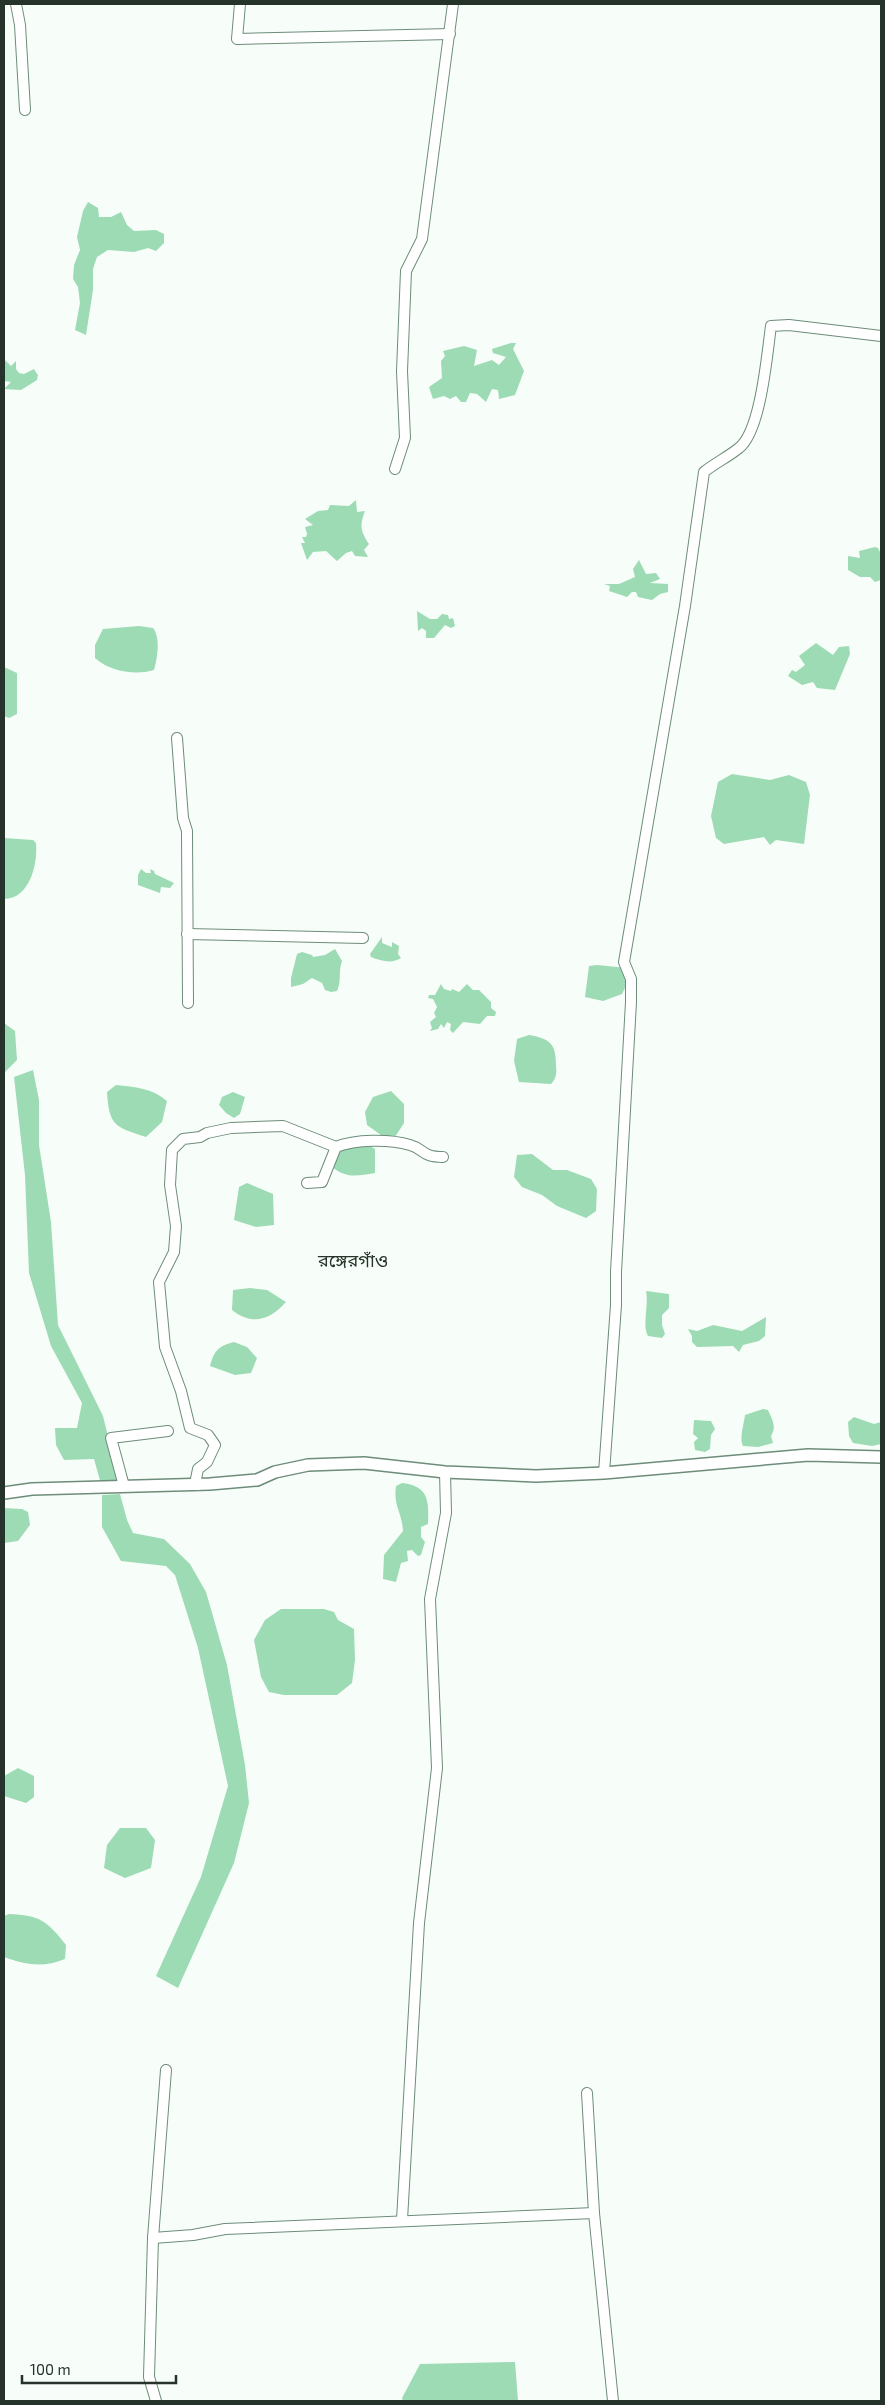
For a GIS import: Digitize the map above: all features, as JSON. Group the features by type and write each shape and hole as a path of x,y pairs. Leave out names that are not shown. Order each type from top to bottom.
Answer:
{"street":[{"path":"16,4 20,25 25,110"},
{"path":"240,4 237,40 450,34"},
{"path":"395,469 404,438 402,371 406,271 422,239 453,4"},
{"path":"604,1473 616,1305 616,1272 632,980 624,962 685,606 704,472 741,447 757,416 771,326 789,325 881,336"},
{"path":"177,738 183,818 187,831 188,1003"},
{"path":"187,934 363,938"},
{"path":"198,1484 196,1479 198,1469 207,1462 215,1445 208,1435 190,1428 181,1391 165,1347 160,1282 174,1252 176,1226 170,1185 172,1150 183,1139 200,1137 207,1133 231,1128 283,1126 336,1147 353,1141 395,1143 412,1145 428,1157 443,1158"},
{"path":"307,1183 322,1182 336,1147"},
{"path":"124,1486 111,1438 168,1431"},
{"path":"4,1493 32,1489 198,1484 257,1480 275,1472 308,1465 364,1464 445,1472 536,1476 604,1473 808,1455 881,1457"},
{"path":"402,2220 419,1922 437,1768 430,1599 446,1513 445,1472"},
{"path":"156,2401 149,2377 153,2238 166,2070"},
{"path":"586,2093 594,2214 613,2401"},
{"path":"153,2238 193,2235 225,2229 402,2220 594,2214"}],"shaded area":[{"path":"88,202 98,208 99,217 111,217 121,212 127,225 134,231 156,230 164,234 164,243 156,251 148,248 134,252 108,250 97,257 93,269 93,290 86,335 75,330 80,303 78,287 73,279 74,265 80,250 77,237 83,211"},
{"path":"516,343 513,349 524,371 515,395 499,399 498,390 492,389 486,402 477,394 470,393 466,402 461,402 456,396 450,399 444,396 433,399 429,387 442,378 441,361 445,356 443,351 464,346 477,350 474,366 492,360 499,365 506,357 493,353 492,349"},
{"path":"4,359 11,366 16,361 16,369 19,373 24,374 34,369 38,374 37,380 21,390 4,389 11,382 4,381"},
{"path":"356,500 357,512 365,511 362,529 369,544 364,550 368,557 355,556 352,551 346,553 337,561 326,551 313,552 307,560 301,543 305,543 302,537 306,537 307,534 305,527 313,525 305,519 318,511 328,510 330,505 349,506"},
{"path":"878,548 881,554 881,580 875,582 870,577 860,577 848,570 848,556 860,558 859,551"},
{"path":"639,560 646,574 656,573 660,579 650,583 668,584 668,592 660,594 652,600 638,597 636,592 632,592 627,597 609,591 610,586 604,584 619,584 635,577 633,569"},
{"path":"417,611 430,619 437,619 442,614 448,615 449,619 453,618 455,626 451,628 445,625 434,638 426,638 426,631 422,628 418,631"},
{"path":"139,626 153,628 157,637 158,649 154,670 147,672 123,671 107,666 95,658 95,645 103,629"},
{"path":"816,643 833,655 839,647 849,646 850,654 835,690 817,688 813,682 802,685 788,676 792,670 796,672 805,665 799,656"},
{"path":"4,667 17,673 17,714 9,718 4,716"},
{"path":"732,774 770,780 789,775 806,782 810,795 804,844 776,840 770,845 764,837 724,844 716,838 711,816 718,782"},
{"path":"4,838 33,840 36,843 36,852 33,870 26,887 13,897 4,899"},
{"path":"141,869 146,873 151,873 150,869 155,874 174,883 170,888 161,887 160,893 138,885 138,875"},
{"path":"382,937 382,943 392,947 392,942 399,946 398,954 401,958 394,961 386,961 371,957 370,954"},
{"path":"335,949 342,961 337,991 325,990 322,983 312,978 303,984 291,987 291,978 297,954 302,952 313,957 325,955"},
{"path":"589,966 627,968 626,986 622,994 603,1001 585,997"},
{"path":"441,984 444,989 451,991 452,989 459,992 467,984 473,990 479,990 491,1002 491,1008 496,1012 495,1016 487,1016 480,1024 463,1022 453,1033 450,1030 451,1024 447,1022 444,1028 441,1024 438,1029 430,1031 432,1028 430,1022 436,1017 434,1013 437,1007 433,999 428,998 429,995 435,995"},
{"path":"4,1023 15,1031 17,1060 4,1073"},
{"path":"529,1035 547,1041 555,1052 556,1071 555,1078 551,1084 519,1082 514,1061 517,1039"},
{"path":"33,1070 39,1100 39,1145 51,1222 58,1325 103,1416 119,1481 101,1484 94,1459 64,1460 56,1445 55,1428 77,1428 82,1403 51,1346 29,1273 25,1175 14,1077"},
{"path":"116,1085 149,1091 167,1101 162,1122 146,1137 127,1131 112,1119 107,1092"},
{"path":"391,1091 404,1104 404,1123 395,1137 385,1138 367,1125 365,1112 373,1097"},
{"path":"233,1092 245,1097 240,1114 234,1118 219,1105 222,1097"},
{"path":"362,1141 375,1149 375,1173 351,1175 341,1173 330,1165 336,1147"},
{"path":"532,1154 553,1170 567,1170 591,1179 597,1189 596,1211 586,1218 557,1206 542,1195 522,1187 514,1177 517,1155"},
{"path":"247,1183 273,1194 274,1225 256,1227 234,1220 239,1187"},
{"path":"250,1288 267,1290 286,1302 274,1313 260,1319 239,1315 232,1310 233,1290"},
{"path":"646,1291 669,1294 669,1308 662,1315 662,1325 665,1334 662,1338 648,1336 646,1331"},
{"path":"766,1317 765,1336 759,1341 743,1345 739,1352 733,1346 697,1347 692,1342 692,1336 688,1329 697,1331 713,1325 742,1331"},
{"path":"234,1342 247,1347 257,1358 251,1373 235,1375 210,1366 213,1356 218,1350 224,1345"},
{"path":"763,1409 768,1410 773,1423 774,1429 771,1436 773,1443 758,1447 743,1446 742,1435 745,1415"},
{"path":"854,1417 874,1424 881,1422 881,1444 872,1446 853,1443 849,1436 848,1422"},
{"path":"694,1420 711,1421 715,1429 711,1435 710,1449 705,1452 695,1450 694,1442 698,1438 693,1434"},
{"path":"402,1483 418,1487 426,1496 428,1524 421,1527 421,1537 425,1542 421,1555 418,1556 412,1550 407,1551 408,1561 401,1563 396,1582 383,1579 384,1555 403,1531 395,1493 396,1486"},
{"path":"120,1494 127,1520 133,1533 164,1539 190,1564 206,1592 227,1665 245,1765 249,1803 234,1863 178,1988 156,1976 201,1877 228,1786 198,1648 175,1575 166,1566 121,1561 102,1527 102,1495"},
{"path":"4,1508 22,1509 28,1512 30,1525 18,1541 4,1543"},
{"path":"281,1609 324,1609 334,1612 338,1620 354,1629 355,1660 352,1683 337,1695 284,1695 269,1692 261,1677 254,1640 265,1620"},
{"path":"18,1768 34,1776 34,1797 26,1803 4,1796 4,1776"},
{"path":"120,1828 146,1828 155,1840 151,1868 125,1878 104,1868 107,1845"},
{"path":"9,1914 36,1918 48,1925 66,1945 65,1959 49,1964 34,1964 4,1957 4,1916"},
{"path":"515,2362 518,2401 403,2401 402,2398 420,2364"}],"district":[{"name":"রঙ্গেরগাঁও","path":"353,1260"}]}
